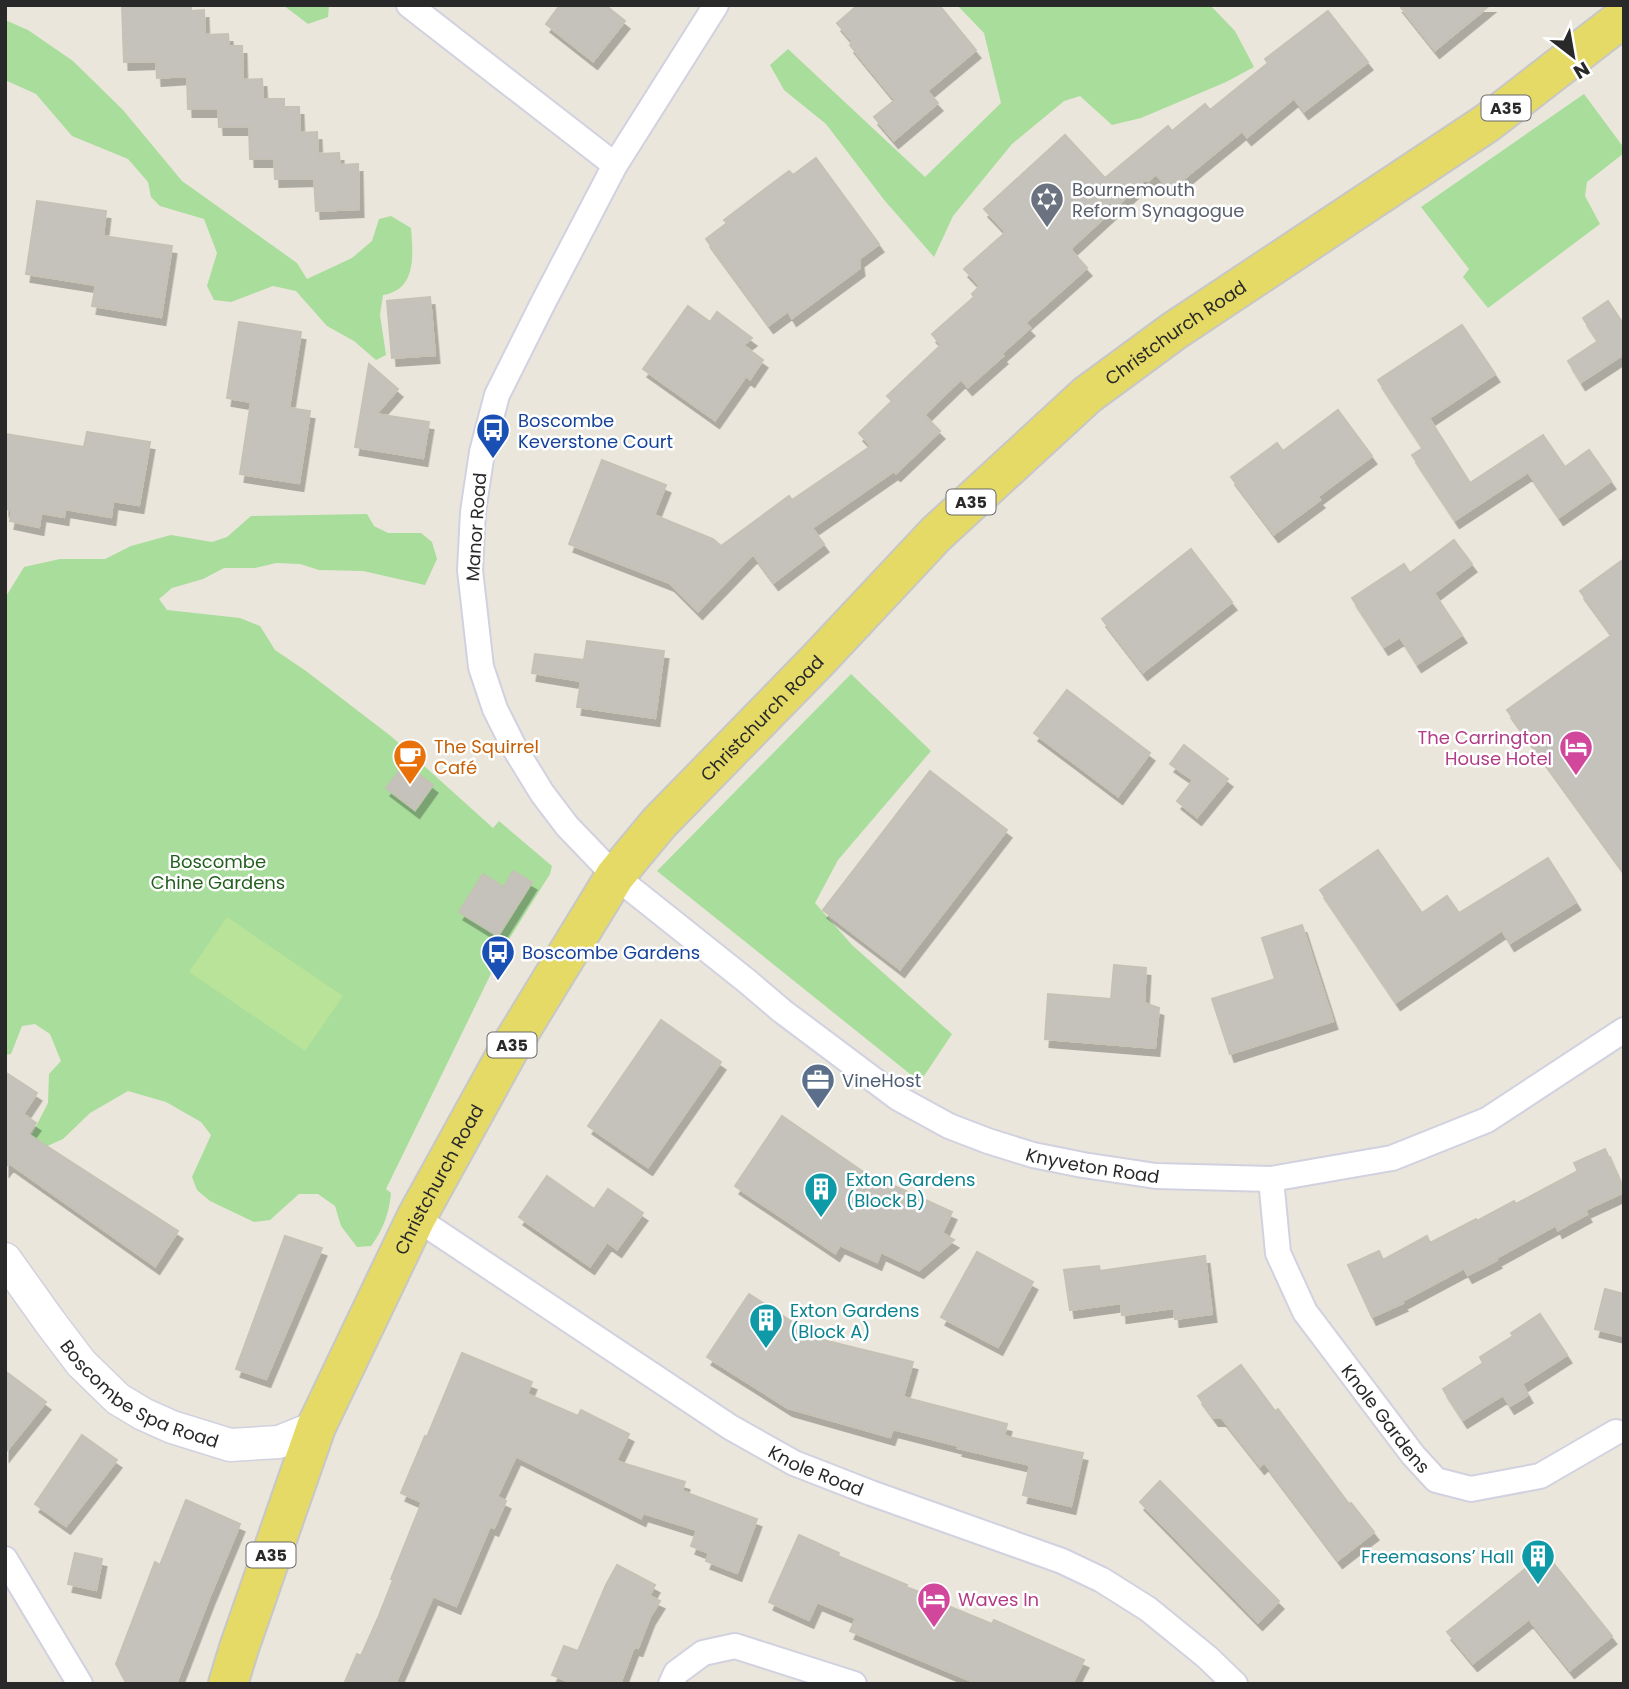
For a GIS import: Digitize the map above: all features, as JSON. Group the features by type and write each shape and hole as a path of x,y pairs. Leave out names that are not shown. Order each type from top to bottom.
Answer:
{"main road":[{"name":"Christchurch Road","path":"228,1684 316,1427 416,1218 508,1051 615,876 659,823 936,534 1087,395 1184,324 1487,123 1624,17"}],"street":[{"path":"409,5 615,165"},
{"name":"Manor Road","path":"615,876 567,826 542,793 495,709 481,667 470,570 473,512 482,452 497,395 615,165 716,5"},
{"name":"Knyveton Road","path":"615,876 813,1035 898,1098 949,1126 1033,1155 1083,1166 1156,1176 1271,1179 1392,1158 1487,1120 1624,1030"},
{"name":"Knole Gardens","path":"1271,1179 1278,1253 1305,1312 1413,1455 1436,1480 1471,1489 1540,1476 1616,1432"},
{"name":"Knole Road","path":"416,1218 730,1427 794,1463 1062,1561 1102,1580 1148,1609 1207,1657 1235,1684"},
{"name":"Boscombe Spa Road","path":"5,1259 81,1363 118,1399 143,1414 172,1427 230,1444 279,1442 316,1427"},
{"path":"5,1559 80,1684"},
{"path":"671,1684 676,1673 704,1653 735,1646 854,1684"}],"green space":[{"path":"283,5 329,5 328,17 308,24"},
{"path":"957,5 1210,5 1235,31 1254,67 1226,82 1141,118 1112,125 1080,96 1064,101 1012,144 953,216 934,257 885,201 826,124 784,90 770,65 788,49 925,177 1001,103 984,33"},
{"path":"5,20 28,30 73,61 123,110 182,181 297,263 307,279 352,258 372,241 379,219 391,216 411,228 412,259 407,278 394,292 383,295 380,315 386,355 376,360 354,341 327,326 296,291 273,286 231,302 214,300 207,286 217,253 204,219 160,206 151,197 148,182 128,159 72,136 36,94 5,80"},
{"path":"1584,94 1624,148 1624,153 1587,182 1585,196 1600,224 1488,308 1463,277 1469,269 1421,207"},
{"name":"Boscombe Chine Gardens","path":"367,514 374,526 388,533 421,533 432,542 437,559 425,585 363,571 319,570 300,564 276,563 255,568 224,568 203,579 172,588 159,599 167,610 240,618 260,626 275,650 392,737 493,828 499,821 552,866 550,874 504,947 386,1189 391,1193 382,1228 371,1246 357,1247 341,1226 335,1206 318,1194 299,1194 270,1220 254,1222 210,1201 197,1190 192,1177 211,1135 201,1122 166,1102 128,1091 90,1113 63,1139 32,1153 30,1138 48,1103 49,1074 61,1061 50,1034 35,1024 22,1026 11,1054 5,1055 5,598 24,567 60,559 105,559 131,546 171,535 212,542 227,537 251,516"},
{"path":"851,674 931,751 838,860 815,903 852,945 952,1034 920,1082 657,871"},
{"path":"227,917 343,996 305,1051 189,972"}],"building":[{"path":"122,5 191,5 191,11 204,10 205,35 228,34 229,46 242,46 243,80 262,79 263,99 284,99 284,107 299,107 300,133 317,132 318,154 339,153 340,165 358,164 359,209 316,211 314,178 275,179 274,159 250,159 249,127 219,127 218,109 188,109 187,76 157,78 156,61 124,62"},
{"path":"560,5 605,5 625,21 593,61 546,24"},
{"path":"858,5 939,5 976,50 927,91 938,103 894,140 874,117 895,100 850,45 853,42 837,23"},
{"path":"1399,5 1490,5 1435,50"},
{"path":"1328,11 1368,62 1304,111 1294,98 1247,137 1242,131 1170,190 1156,174 1148,181 1146,179 1070,249 1087,268 1025,323 1030,328 1001,354 1003,356 968,387 961,379 924,415 940,431 896,473 894,471 812,528 824,544 774,582 753,554 698,611 670,583 569,544 602,460 666,485 654,515 713,539 721,546 789,496 792,500 871,446 859,433 892,401 887,396 941,345 932,334 974,297 972,294 980,286 964,269 1006,232 984,209 1065,135 1105,178 1168,126 1172,131 1205,104 1210,110 1268,63 1265,59"},
{"path":"816,158 879,244 859,259 860,268 792,318 788,311 769,325 706,239 727,223 724,220 789,171 793,175"},
{"path":"37,201 106,211 103,236 172,246 161,317 92,306 96,285 26,274"},
{"path":"430,297 435,355 392,358 387,301"},
{"path":"1608,301 1624,325 1624,354 1581,382 1568,361 1598,341 1583,318"},
{"path":"688,306 710,322 717,312 752,338 743,345 763,360 750,379 746,376 715,420 643,369"},
{"path":"239,322 301,332 289,408 310,411 299,483 240,474 251,402 227,398"},
{"path":"1462,325 1495,374 1429,418 1470,483 1543,435 1565,467 1589,450 1611,481 1559,517 1528,472 1455,520 1412,455 1423,448 1378,380"},
{"path":"369,364 398,389 376,414 429,422 423,458 355,447"},
{"path":"1338,410 1372,456 1317,497 1320,500 1274,534 1231,477 1277,443 1283,451"},
{"path":"87,432 150,442 139,505 113,501 111,517 65,509 64,517 41,513 39,527 10,521 12,510 5,509 5,434 84,447"},
{"path":"1454,540 1472,564 1434,593 1462,635 1417,664 1400,637 1384,647 1352,598 1404,564 1410,573"},
{"path":"1191,549 1232,602 1143,672 1102,619"},
{"path":"1624,559 1624,872 1507,710 1612,635 1580,591"},
{"path":"587,641 664,651 655,718 577,707 581,681 532,673 535,654 584,660"},
{"path":"1067,690 1150,753 1118,796 1034,733"},
{"path":"1184,745 1228,779 1197,817 1177,801 1193,780 1170,764"},
{"name":"The Squirrel Café","path":"405,764 433,785 415,810 386,788"},
{"path":"930,771 1007,830 900,969 823,910"},
{"path":"1378,850 1422,913 1447,896 1459,913 1548,858 1576,902 1510,943 1502,930 1396,1002 1320,890"},
{"path":"513,871 532,882 498,936 459,912 483,874 504,887"},
{"path":"1302,925 1333,1021 1230,1054 1212,999 1275,979 1262,938"},
{"path":"1114,965 1146,968 1144,1003 1159,1008 1155,1048 1045,1039 1048,994 1111,999"},
{"path":"661,1020 721,1062 648,1167 588,1126"},
{"path":"5,1072 37,1093 23,1114 36,1123 28,1134 178,1231 155,1266 9,1163 5,1168"},
{"name":"Exton Gardens (Block B)","path":"782,1116 884,1186 886,1182 952,1212 942,1233 954,1240 919,1270 881,1252 877,1262 840,1245 835,1253 735,1186"},
{"path":"1605,1149 1624,1192 1585,1210 1587,1214 1558,1230 1556,1225 1468,1275 1464,1268 1402,1301 1403,1303 1372,1317 1348,1265 1379,1251 1383,1260 1427,1236 1430,1243 1514,1201 1516,1204 1578,1171 1574,1163"},
{"path":"547,1176 594,1209 608,1189 643,1213 617,1249 607,1242 590,1266 519,1217"},
{"path":"285,1236 322,1248 266,1379 236,1369"},
{"path":"977,1252 1033,1282 998,1347 941,1317"},
{"path":"1205,1256 1212,1314 1175,1319 1174,1308 1122,1315 1121,1303 1070,1310 1064,1270 1099,1266 1100,1271"},
{"path":"1605,1289 1624,1294 1624,1336 1595,1329"},
{"path":"749,1294 819,1339 913,1362 903,1397 1007,1424 1004,1436 1083,1453 1071,1506 1023,1495 1030,1465 893,1429 890,1437 788,1408 707,1357"},
{"path":"1540,1314 1567,1355 1522,1384 1528,1395 1510,1406 1503,1395 1463,1420 1443,1389 1483,1363 1480,1357 1513,1336 1511,1333"},
{"path":"462,1353 532,1382 527,1394 578,1416 581,1410 629,1434 616,1461 685,1482 682,1491 757,1519 737,1573 706,1561 709,1553 691,1546 697,1530 643,1513 641,1518 516,1456 497,1497 506,1501 494,1528 490,1526 456,1606 433,1596 395,1684 344,1684 357,1654 361,1656 378,1618 422,1502 401,1493"},
{"path":"1241,1365 1275,1411 1278,1409 1349,1504 1351,1503 1374,1532 1338,1560 1264,1462 1260,1466 1222,1418 1214,1418 1198,1396"},
{"path":"5,1371 46,1402 5,1453"},
{"path":"82,1435 117,1460 66,1526 35,1504"},
{"path":"1160,1481 1279,1601 1258,1622 1140,1502"},
{"path":"186,1500 240,1524 176,1684 127,1684 116,1664 155,1562 160,1565"},
{"path":"799,1535 839,1553 838,1556 907,1585 906,1587 949,1603 948,1606 992,1624 994,1620 1084,1660 1072,1684 979,1684 850,1631 856,1618 817,1602 809,1620 769,1602"},
{"path":"75,1553 102,1559 96,1590 68,1584"},
{"name":"Freemasons’ Hall","path":"1545,1553 1612,1636 1570,1670 1529,1619 1473,1663 1447,1632"},
{"path":"617,1565 655,1585 649,1596 660,1601 650,1617 638,1648 634,1647 620,1684 575,1684 552,1675 564,1646 578,1651"}],"place":[{"name":"Bournemouth Reform Synagogue","path":"1047,229"},
{"name":"Boscombe Keverstone Court","path":"493,460"},
{"name":"The Carrington House Hotel","path":"1576,777"},
{"name":"The Squirrel Café","path":"410,786"},
{"name":"Boscombe Gardens","path":"498,982"},
{"name":"VineHost","path":"818,1110"},
{"name":"Exton Gardens (Block B)","path":"821,1219"},
{"name":"Exton Gardens (Block A)","path":"766,1350"},
{"name":"Freemasons’ Hall","path":"1538,1586"},
{"name":"Waves In","path":"934,1629"}]}
